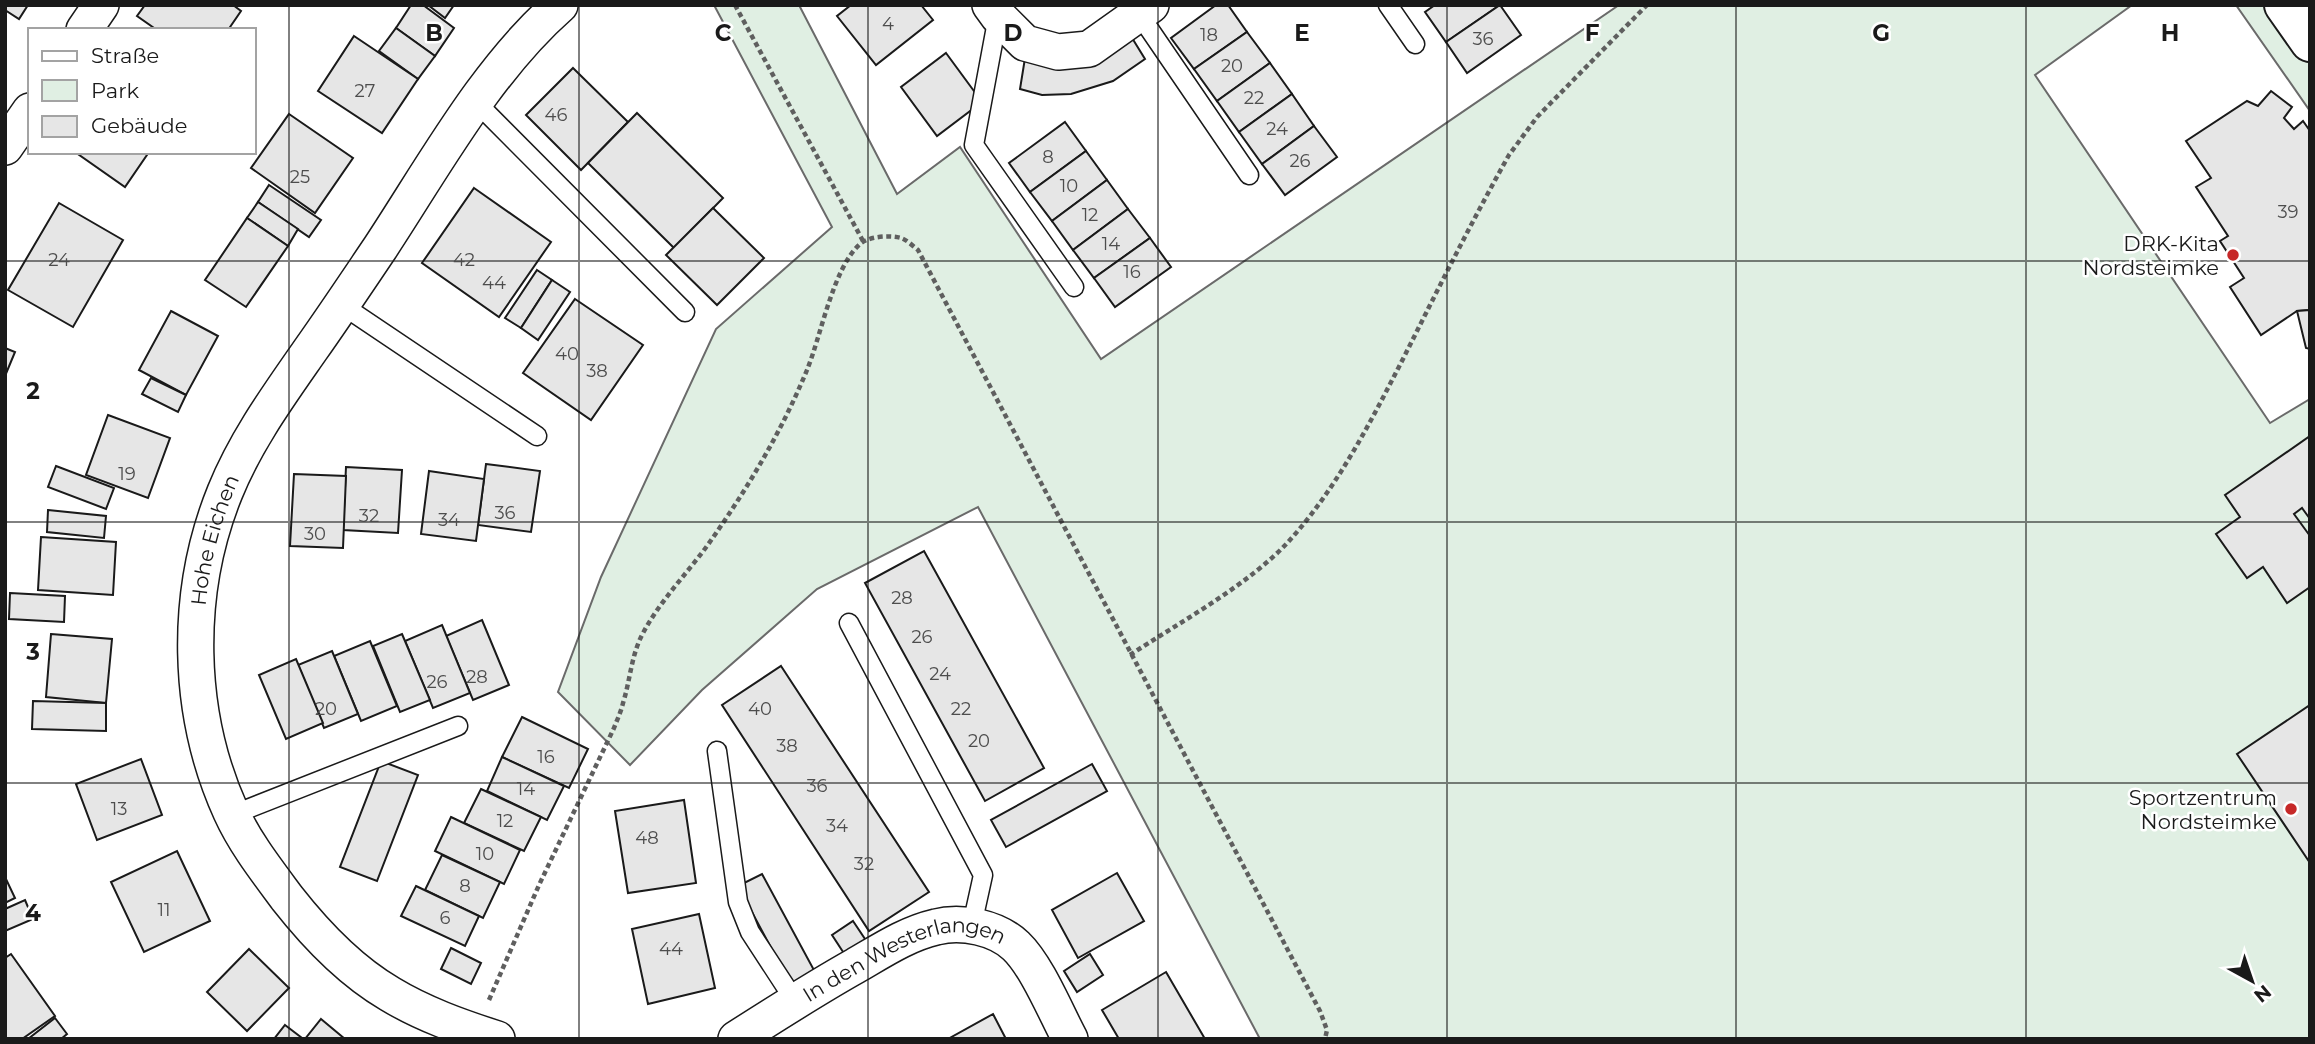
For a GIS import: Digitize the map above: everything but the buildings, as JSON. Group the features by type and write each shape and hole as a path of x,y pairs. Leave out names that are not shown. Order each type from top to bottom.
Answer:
{"street":[{"path":"85,28 101,5"},
{"path":"2284,5 2310,42"},
{"name":"Hohe Eichen","path":"486,1036 424,1012 359,974 324,941 264,867 232,815 212,766 200,708 195,648 200,580 209,539 225,492 246,449 272,405 342,305 476,102 554,7"},
{"path":"994,11 1026,43 1058,52 1089,48 1145,9"},
{"path":"5,147 28,114"},
{"name":"In den Westerlangen","path":"736,1039 903,938 938,926 972,925 998,933 1017,947 1032,968 1070,1039"}],"lane":[{"path":"1388,5 1415,44"},
{"path":"1145,9 1249,175"},
{"path":"994,11 974,145 1074,287"},
{"path":"476,102 685,312"},
{"path":"342,305 537,436"},
{"path":"849,623 982,876 972,925"},
{"path":"232,815 458,726"},
{"path":"717,751 738,902 750,932 795,1001"}],"path":[{"path":"735,5 863,241"},
{"path":"1130,655 1244,580 1288,542 1321,502 1348,461 1376,410 1509,155 1538,117 1647,5"},
{"path":"486,1036 539,885 614,728 641,636 736,504 775,440 808,368 832,296 849,257 863,241 883,236 903,238 918,250 1320,1011 1327,1030 1325,1039"}],"green space":[{"path":"714,5 799,5 897,194 960,147 1101,359 1619,5 2132,5 2035,75 2270,423 2310,399 2310,1039 1260,1039 978,507 817,589 702,690 630,765 558,692 601,577 716,329 832,227"},
{"path":"2236,5 2310,5 2310,111"}],"place":[{"name":"DRK-Kita Nordsteimke","path":"2233,255"},
{"name":"Sportzentrum Nordsteimke","path":"2291,809"}]}
